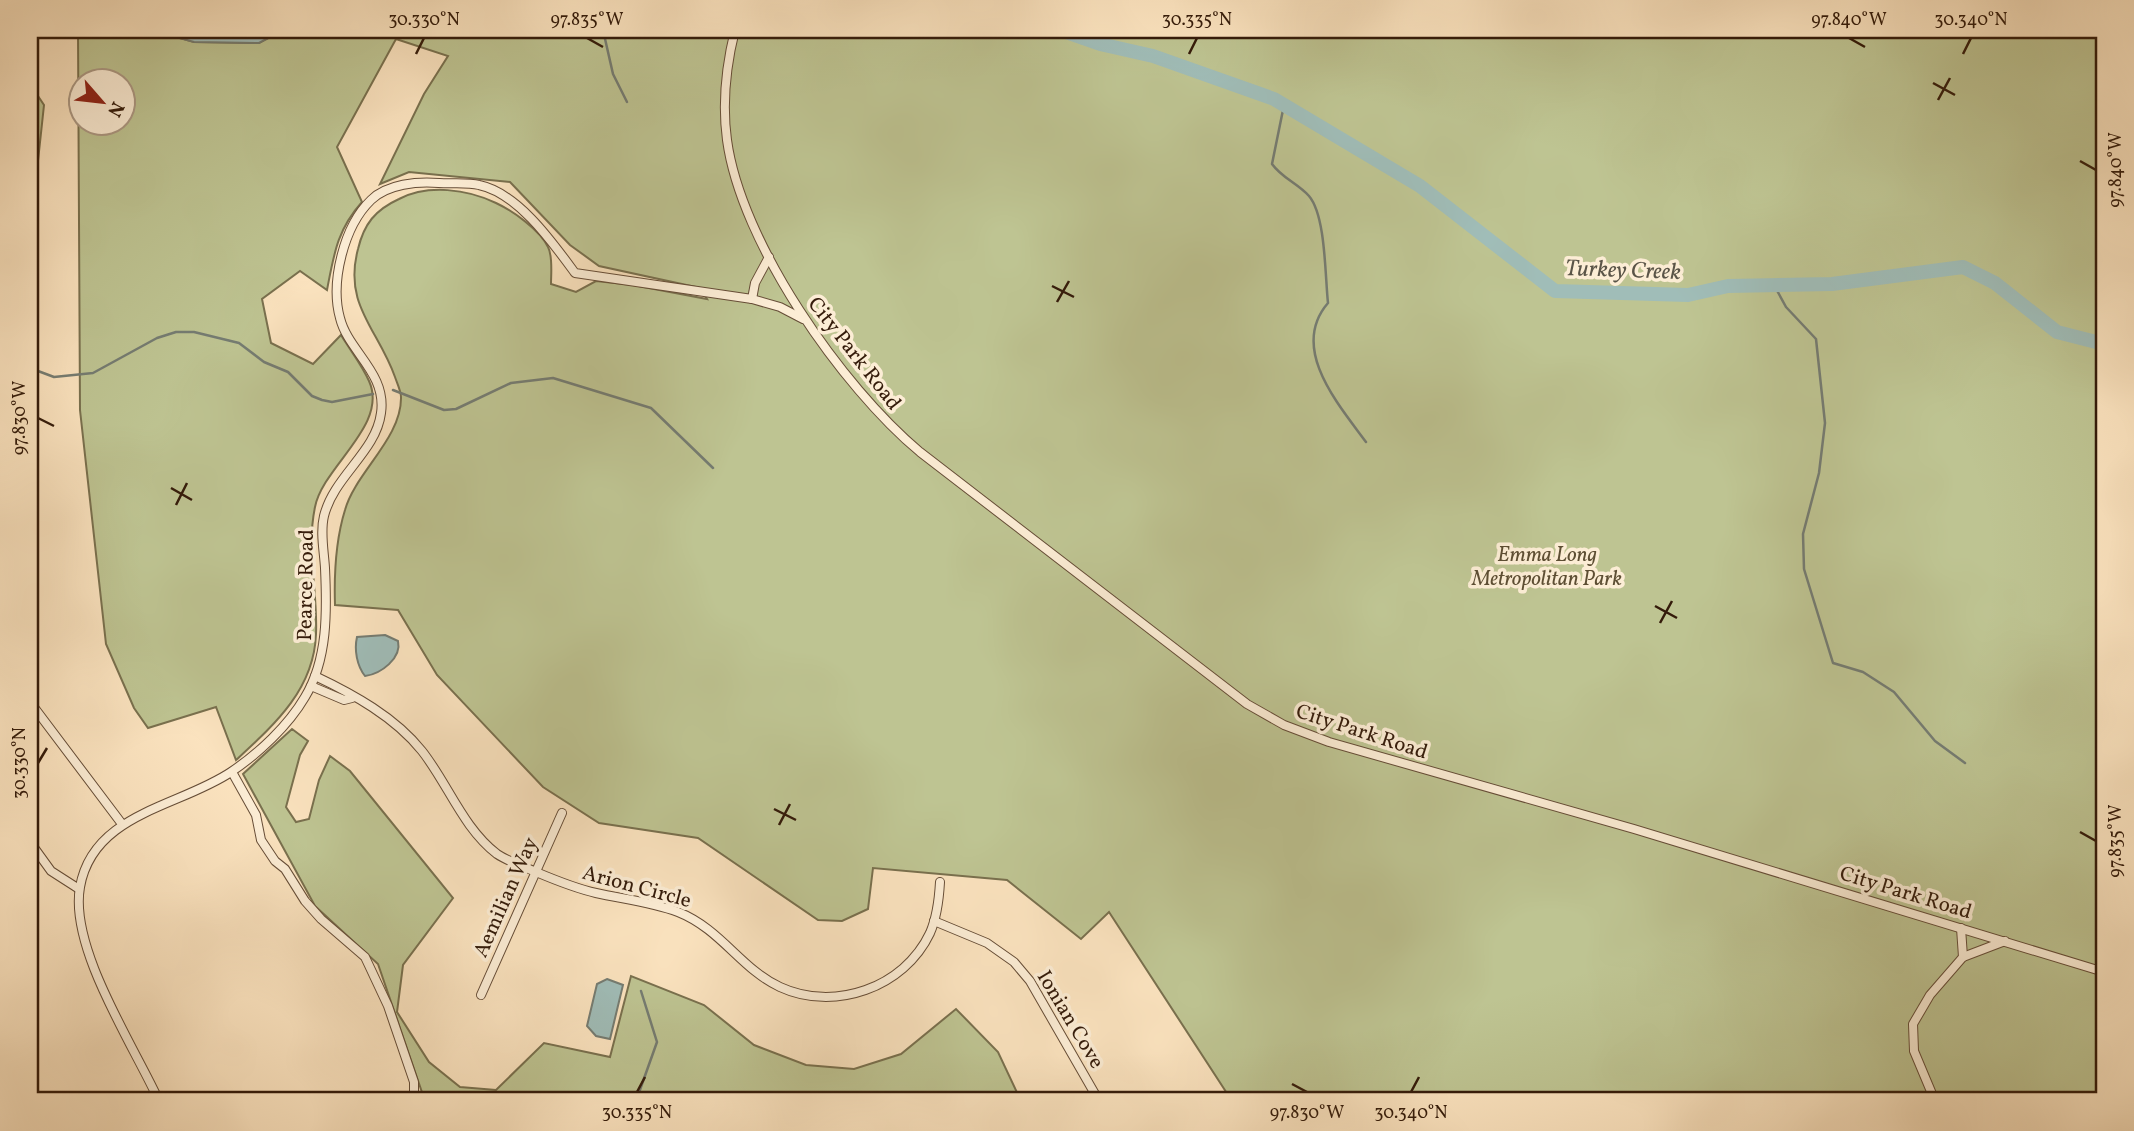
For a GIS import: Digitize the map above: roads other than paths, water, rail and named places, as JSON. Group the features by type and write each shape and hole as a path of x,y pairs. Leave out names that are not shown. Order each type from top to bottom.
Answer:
{"street":[{"name":"City Park Road","path":"735,30 724,91 727,142 738,185 769,257 806,320 870,405 905,440 1195,667 1274,720 1329,742 1561,807 2104,972"},
{"name":"Pearce Road","path":"159,1101 99,982 80,923 79,889 86,866 102,843 122,824 232,772 288,721 311,686 326,626 324,515 341,478 378,428 382,409 380,388 340,319 338,279 353,225 372,198 401,185 422,182 481,185 537,223 575,272 752,299 780,307 806,320"},
{"path":"752,299 755,283 769,257"},
{"name":"Arion Circle","path":"315,676 348,692 352,698 396,725 422,751 484,842 498,855 583,890 655,904 687,915 715,932 770,981 809,995 851,994 889,979 919,951 934,921 940,882"},
{"name":"Arion Circle","path":"311,686 344,700 352,698"},
{"path":"30,702 122,824"},
{"path":"232,772 251,805 261,840 271,855 297,884 305,901 366,957 376,974 414,1083 414,1093"},
{"name":"Aemilian Way","path":"481,996 562,813"},
{"path":"30,842 51,871 79,889"},
{"name":"Ionian Cove","path":"934,921 987,943 1014,962 1030,981 1099,1101"},
{"path":"1961,928 1963,957"},
{"path":"1935,1101 1914,1051 1913,1024 1930,995 1963,957 2006,941"}],"water":[{"path":"151,30 283,30 259,43 194,42"},
{"path":"385,635 398,641 397,653 384,669 365,676 357,658 357,637"},
{"path":"607,979 623,985 610,1039 596,1036 587,1026 597,984"}],"waterway":[{"path":"603,30 613,74 627,102"},
{"name":"Turkey Creek","path":"1060,30 1100,44 1153,56 1274,99 1420,186 1555,291 1688,295 1728,286 1832,284 1963,267 1995,283 2057,332 2104,344"},
{"path":"1284,105 1272,164 1300,187 1315,205 1324,247 1328,303 1317,320 1314,338 1316,357 1331,393 1366,442"},
{"path":"1774,285 1786,307 1816,339 1825,423 1819,473 1803,534 1804,569 1833,663 1863,672 1894,692 1935,741 1965,763"},
{"path":"30,368 54,377 93,373 157,338 176,332 194,332 239,343 264,362 288,372 312,396 322,400 332,402 373,394"},
{"path":"393,390 444,410 456,409 511,383 553,378 651,408 713,468"},
{"path":"636,1101 657,1042 641,991"}],"park label":[{"name":"Emma Long Metropolitan Park","path":"1547,566"}]}
